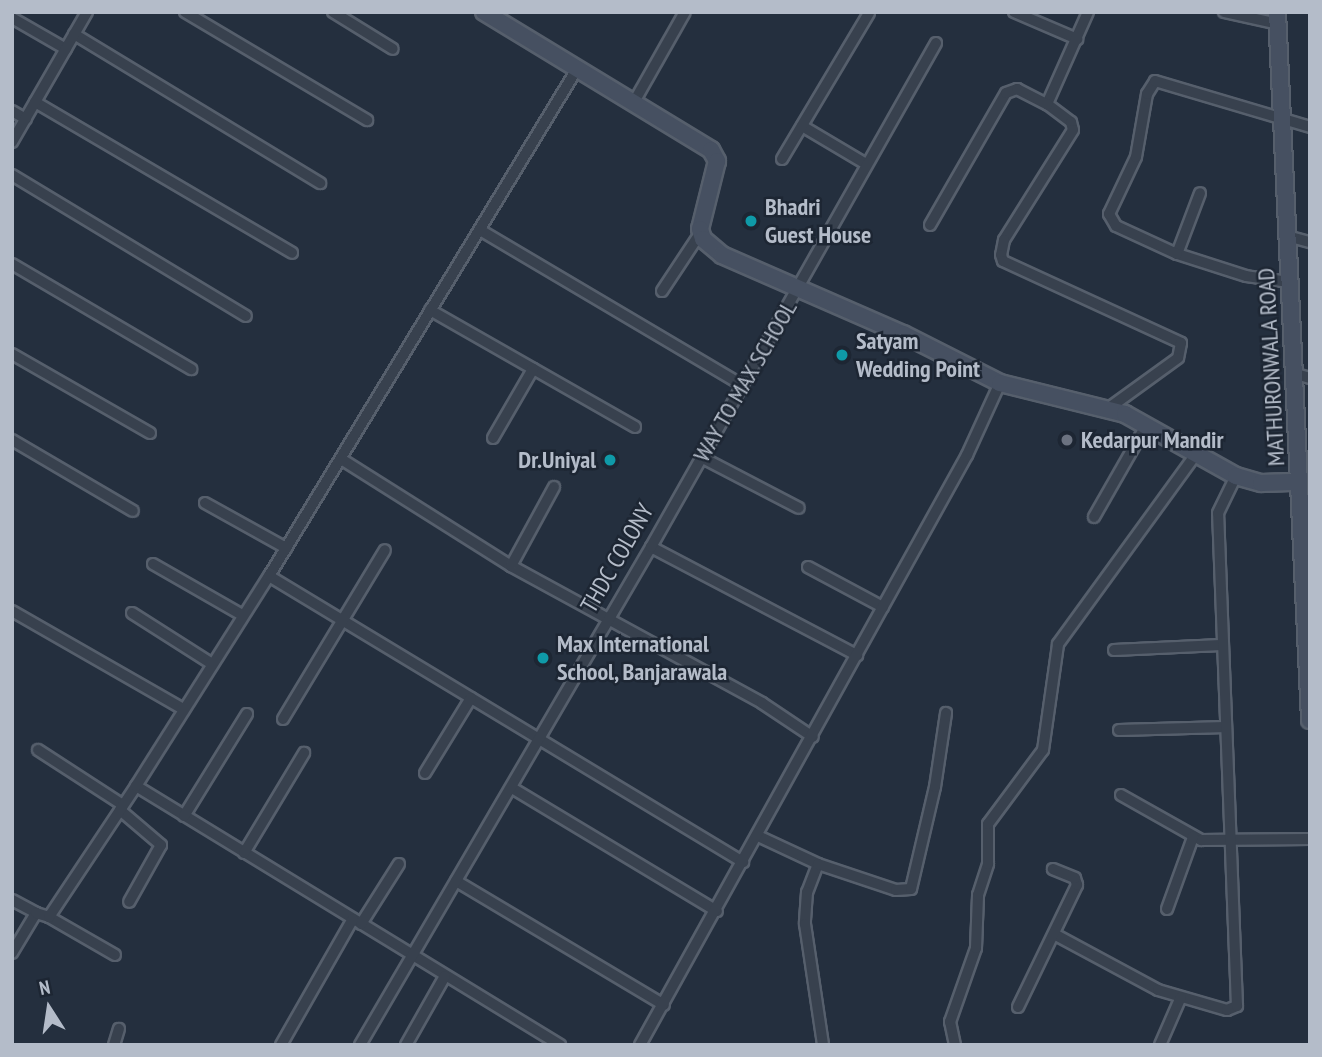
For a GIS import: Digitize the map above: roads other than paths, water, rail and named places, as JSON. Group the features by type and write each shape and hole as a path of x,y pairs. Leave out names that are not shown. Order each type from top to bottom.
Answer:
{"street":[{"path":"12,142 87,12"},
{"path":"186,12 367,120"},
{"path":"333,12 393,48"},
{"path":"484,12 678,127 703,143 718,161 701,232 662,291"},
{"path":"634,102 685,12"},
{"path":"1014,12 1077,39"},
{"path":"1048,104 1088,12"},
{"path":"1224,12 1278,18"},
{"path":"782,159 869,13"},
{"path":"12,18 66,49"},
{"name":"MATHURONWALA ROAD","path":"1278,18 1289,282 1303,376 1310,720"},
{"path":"74,34 320,183"},
{"name":"WAY TO MAX SCHOOL","path":"692,472 798,291 866,164 936,43"},
{"path":"49,917 269,576 577,69"},
{"path":"1289,282 1246,276 1177,254 1109,218 1136,157 1153,83 1160,80 1284,116 1310,127"},
{"path":"930,225 1006,93 1017,89 1048,104 1071,122 1073,130 1004,240 1003,261 1183,347 1168,367 1109,408"},
{"path":"35,102 292,253"},
{"path":"12,111 26,119"},
{"path":"802,125 866,164"},
{"path":"12,175 246,316"},
{"path":"1177,254 1200,193"},
{"path":"480,230 742,384"},
{"path":"701,232 722,255 798,291 904,334 1000,383 1109,408 1147,424 1236,476 1261,484 1305,483"},
{"path":"1287,236 1310,242"},
{"path":"12,264 191,369"},
{"path":"430,310 635,427"},
{"path":"12,354 150,433"},
{"path":"493,438 533,369"},
{"path":"640,1045 717,911 967,455 1000,383"},
{"path":"1094,517 1147,424"},
{"path":"12,440 133,511"},
{"path":"955,1045 950,1022 976,948 978,895 988,864 988,824 1044,750 1058,644 1196,454"},
{"path":"701,457 799,509"},
{"path":"341,458 511,566 610,617 762,703 813,737"},
{"name":"THDC COLONY","path":"360,1045 512,788 692,472"},
{"path":"1054,934 1145,985 1227,1010 1237,1006 1233,842 1221,645 1218,513 1236,476"},
{"path":"511,566 554,488"},
{"path":"205,503 286,548"},
{"path":"651,547 857,655"},
{"path":"283,719 384,550"},
{"path":"153,564 242,615"},
{"path":"808,567 883,607"},
{"path":"269,576 342,623 540,737 743,862"},
{"path":"12,611 183,709"},
{"path":"132,613 212,664"},
{"path":"1114,650 1221,645"},
{"path":"425,773 471,698"},
{"path":"758,836 818,864 896,890 911,889 935,787 946,713"},
{"path":"184,816 247,714"},
{"path":"1119,730 1226,727"},
{"path":"38,750 122,807 161,845 129,902"},
{"path":"244,853 304,753"},
{"path":"136,786 547,1041 560,1045"},
{"path":"512,788 717,911"},
{"path":"1121,795 1193,837 1233,842 1310,839"},
{"path":"1167,909 1193,837"},
{"path":"281,1045 357,922 399,863"},
{"path":"818,864 807,892 805,924 823,1045"},
{"path":"1018,1007 1077,883 1053,869"},
{"path":"456,881 664,1005"},
{"path":"12,900 49,917 115,955"},
{"path":"12,953 36,913"},
{"path":"406,1045 444,976"},
{"path":"1160,1045 1181,997"},
{"path":"114,1045 119,1029"}],"place":[{"name":"Bhadri Guest House","path":"751,221"},
{"name":"Satyam Wedding Point","path":"842,355"},
{"name":"Kedarpur Mandir","path":"1067,440"},
{"name":"Dr.Uniyal","path":"610,460"},
{"name":"Max International School, Banjarawala","path":"543,658"}]}
